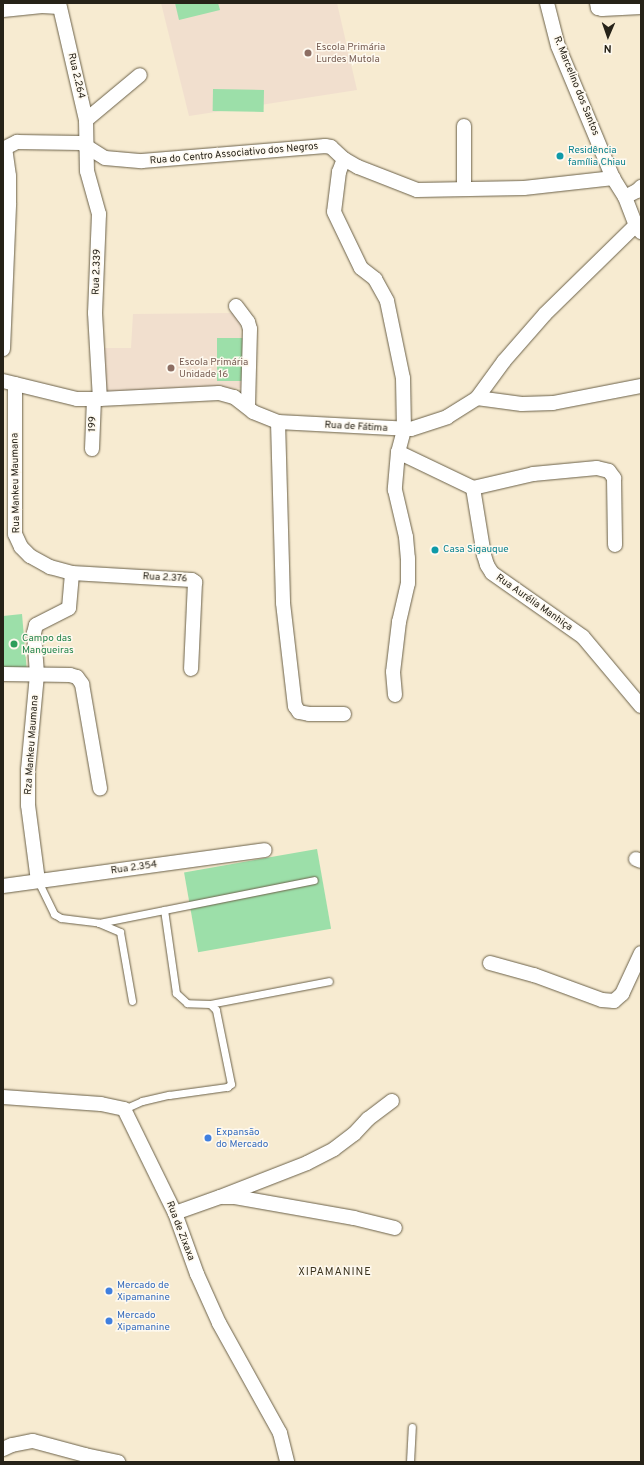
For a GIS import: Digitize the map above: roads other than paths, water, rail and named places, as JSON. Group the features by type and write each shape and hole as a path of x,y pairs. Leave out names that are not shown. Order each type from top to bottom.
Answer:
{"street":[{"name":"R. Marcelino dos Santos","path":"546,3 558,46 613,178 625,197 638,228"},
{"path":"597,3 598,8 602,9 641,7"},
{"path":"3,10 59,5"},
{"name":"Rua 2.264","path":"59,5 86,120 86,147"},
{"path":"86,120 140,75"},
{"path":"464,126 464,189"},
{"name":"Rua do Centro Associativo dos Negros","path":"4,149 17,142 81,144 105,158 142,162 311,146 331,147 344,159 358,167 417,190 524,188 613,178"},
{"name":"Rua 2.339","path":"86,147 87,171 99,214 95,313 97,399"},
{"path":"3,349 9,203 9,176 4,149"},
{"path":"344,159 339,172 334,212 361,268 375,279 387,301 403,378 404,430 398,452 394,490 406,537 408,583 399,622 393,672 395,695"},
{"path":"625,197 637,191 641,187"},
{"name":"Rua de Fátima","path":"9,383 77,399 219,393 234,397 253,412 278,422 404,430 411,429 447,417 477,398 504,361 545,314 638,228"},
{"path":"236,306 248,322 250,329 248,407"},
{"name":"Rua Mankeu Maumana","path":"9,383 15,534 22,547 30,556 50,567 72,573"},
{"path":"477,398 522,404 553,403 641,386"},
{"name":"199","path":"92,449 97,399"},
{"path":"278,422 283,603 295,706 299,712 309,714 344,714"},
{"path":"398,452 473,488 534,474 597,468 608,471 614,478 615,545"},
{"name":"Rua Aurélia Manhiça","path":"473,488 484,555 487,565 492,573 583,637 641,706"},
{"name":"Rua 2.376","path":"72,573 192,580 195,582 191,669"},
{"name":"Rza Mankeu Maumana","path":"38,881 28,805 28,770 37,674 34,633 36,625 68,608 72,573"},
{"path":"3,674 70,675 77,677 82,684 100,788"},
{"name":"Rua 2.354","path":"3,886 265,850"},
{"path":"490,963 534,975 602,1000 614,1001 622,994 640,960"},
{"path":"3,1097 101,1104 124,1109"},
{"path":"175,1213 307,1163 334,1149 354,1134 368,1119 392,1102"},
{"name":"Rua de Zixaxa","path":"124,1109 175,1213 197,1274 219,1323 280,1433 286,1462"},
{"path":"220,1197 234,1197 354,1218 395,1228"},
{"path":"3,1449 12,1445 33,1441 118,1462"}],"lane":[{"path":"99,923 314,880"},
{"name":"Rza Mankeu Maumana","path":"38,881 54,914 61,918 99,923 120,932 132,1001"},
{"path":"164,910 176,993 188,1003 210,1004 329,981"},
{"path":"124,1109 142,1101 169,1094 227,1087 231,1084 216,1010 210,1004"},
{"path":"410,1462 412,1426"}],"place":[{"name":"Escola Primária Lurdes Mutola","path":"308,53"},
{"name":"Residência família Chiau","path":"560,156"},
{"name":"Escola Primária Unidade 16","path":"171,368"},
{"name":"Casa Sigauque","path":"435,550"},
{"name":"Campo das Mangueiras","path":"14,644"},
{"name":"Expansão do Mercado","path":"208,1138"},
{"name":"Mercado de Xipamanine","path":"109,1291"},
{"name":"Mercado Xipamanine","path":"109,1321"}],"district":[{"name":"XIPAMANINE","path":"335,1272"}]}
